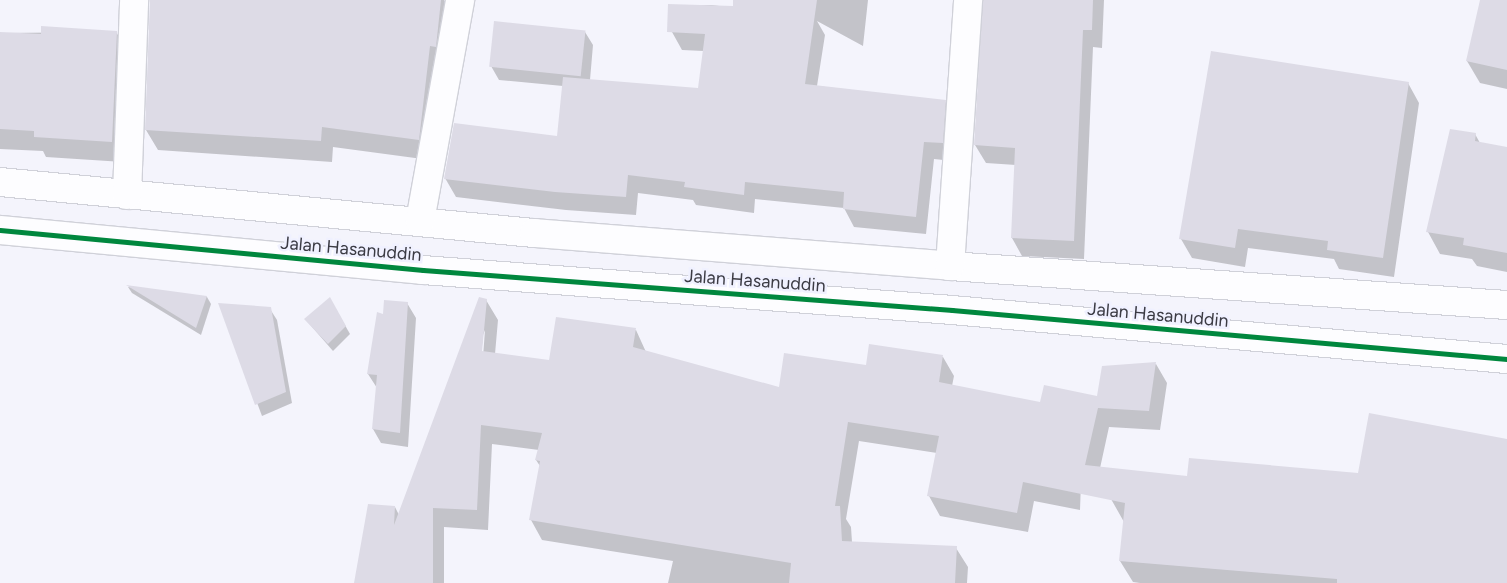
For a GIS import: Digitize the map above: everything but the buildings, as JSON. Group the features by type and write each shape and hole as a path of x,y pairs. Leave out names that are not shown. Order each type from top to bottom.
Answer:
{"street":[{"path":"127,195 134,0"},
{"path":"420,221 460,0"},
{"path":"950,266 968,0"},
{"name":"Jalan Hasanuddin","path":"0,182 420,221 950,266 1507,305"},
{"name":"Jalan Hasanuddin","path":"0,230 423,270 933,308 1507,358"}],"cycle path":[{"path":"0,230 423,270 952,310 1507,359"}]}
